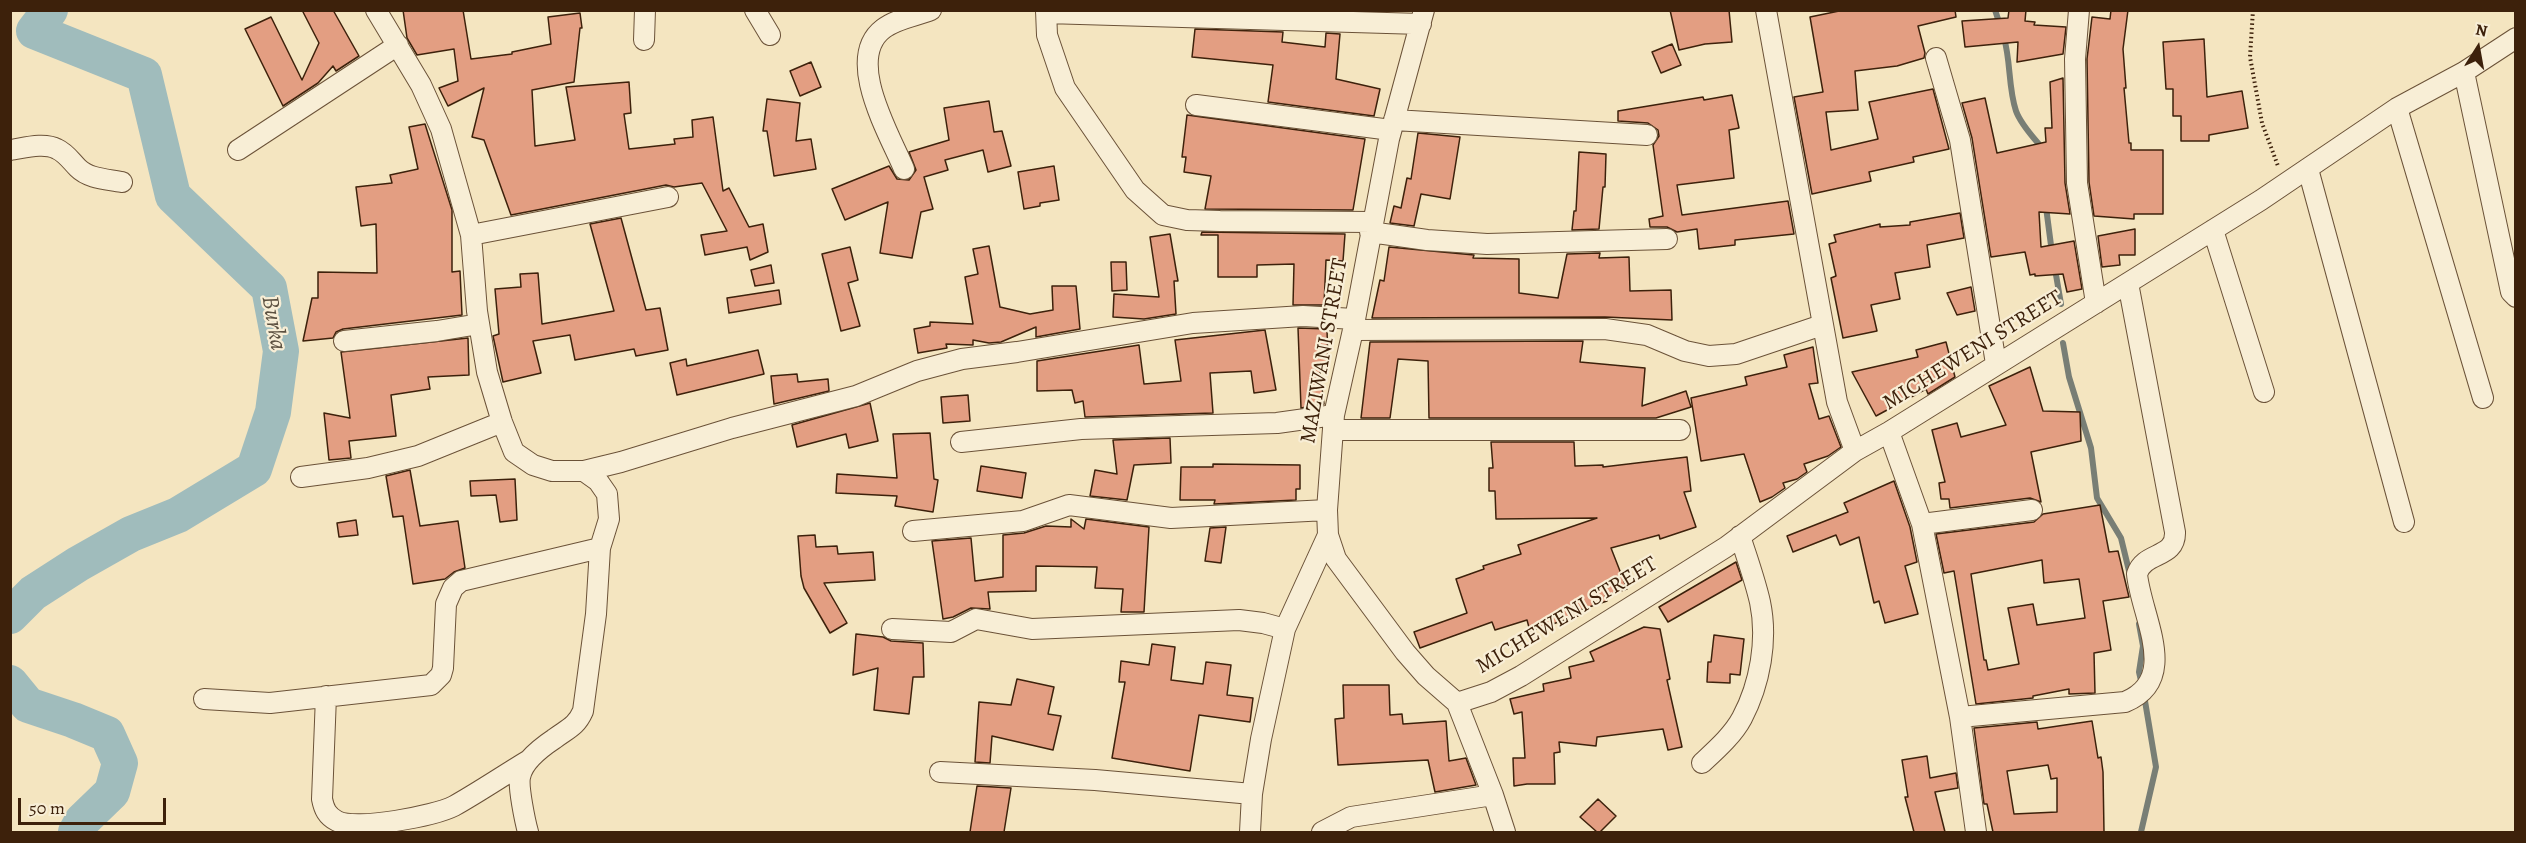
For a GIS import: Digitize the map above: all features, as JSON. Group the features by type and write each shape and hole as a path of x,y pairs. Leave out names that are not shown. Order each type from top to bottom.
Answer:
{"street":[{"path":"376,10 421,85 441,129 471,235 479,324 487,372 502,422 514,452 532,465 552,471 584,471 856,396 917,371 962,358 1028,350 1193,323 1303,316 1354,324 1615,330 1647,335 1685,351 1716,356 1736,354 1822,325"},
{"path":"644,40 645,10"},
{"path":"755,10 770,35"},
{"path":"904,170 868,83 867,69 870,49 883,19 931,10"},
{"path":"1766,10 1837,402 1855,451"},
{"path":"2079,10 2075,59 2077,183 2096,303"},
{"path":"1422,17 1046,12 1047,35 1065,88 1135,190 1163,215 1187,220 1371,227 1427,240 1487,244 1667,239"},
{"name":"MAZIWANI STREET","path":"1422,17 1393,125 1334,423 1327,510 1328,535 1336,559 1405,652 1426,676 1457,703 1493,795 1504,832"},
{"name":"MICHEWENI STREET","path":"1457,703 1491,692 1521,676 1740,536 1855,451 2213,230 2397,108 2464,72 2516,38"},
{"path":"238,150 398,45"},
{"path":"1936,58 1960,140 1996,364"},
{"path":"2464,72 2511,292 2516,297"},
{"path":"1196,105 1393,125 1647,135"},
{"path":"2397,108 2483,398"},
{"path":"10,150 38,146 56,148 68,156 80,170 92,176 122,182"},
{"path":"2308,168 2404,522"},
{"path":"471,235 668,196"},
{"path":"2213,230 2264,392"},
{"path":"1960,717 2125,702 2142,692 2156,665 2137,574 2146,560 2171,549 2175,532 2128,283"},
{"path":"344,341 479,324"},
{"path":"301,477 368,468 418,456 502,422"},
{"path":"961,442 1081,429 1277,423 1680,430"},
{"path":"1889,432 1922,524 1960,717 1976,832"},
{"path":"326,696 322,799 330,816 339,822 353,824 406,820 454,806 529,760 555,738 570,730 578,722 583,711 596,614 600,548 609,519 607,494 597,481 584,471"},
{"path":"913,531 1023,520 1069,505 1171,518 1327,510"},
{"path":"1922,524 2032,510"},
{"path":"1250,832 1252,794 1265,718 1286,629 1328,535"},
{"path":"1702,763 1721,745 1741,720 1752,696 1761,665 1763,634 1760,603 1740,536"},
{"path":"204,699 270,703 431,686 441,675 443,668 446,604 453,588 461,581 600,548"},
{"path":"892,629 951,632 976,619 1032,629 1239,620 1263,622 1286,629"},
{"path":"528,832 520,777 529,760"},
{"path":"940,772 1095,780 1252,794"},
{"path":"1322,832 1351,817 1493,795"}],"path":[{"path":"2253,10 2250,57 2262,123 2285,184"}],"building":[{"path":"302,10 333,10 359,56 336,71 333,66 318,83 283,106 245,29 271,17 302,80 319,43"},
{"path":"403,10 463,10 471,59 512,54 512,52 551,44 548,17 580,13 582,28 580,28 574,82 532,90 535,146 575,140 566,87 629,82 631,113 624,114 629,149 675,144 674,139 693,137 692,120 713,117 723,191 729,188 749,227 763,224 768,252 750,260 747,247 705,255 701,235 727,231 702,183 674,187 666,185 511,215 484,140 472,137 484,88 448,106 439,88 458,81 454,49 417,55 407,38"},
{"path":"1670,10 1729,10 1732,42 1705,44 1679,50"},
{"path":"1844,10 1955,10 1956,17 1918,26 1925,53 1924,58 1897,66 1855,71 1858,110 1826,112 1831,150 1878,139 1869,102 1933,89 1949,149 1913,157 1914,162 1869,172 1871,181 1812,194 1794,97 1823,92 1810,17"},
{"path":"2009,10 2026,10 2025,21 2035,22 2034,25 2066,27 2063,54 2017,62 2018,42 1965,47 1962,21 2008,18"},
{"path":"2111,10 2128,10 2123,49 2129,143 2131,143 2131,150 2163,150 2163,214 2134,214 2134,219 2094,216 2089,182 2087,59 2092,17 2110,19"},
{"path":"1195,29 1283,32 1282,42 1325,47 1326,33 1340,34 1336,79 1380,89 1374,116 1268,102 1273,65 1192,57"},
{"path":"2204,39 2207,97 2242,91 2248,128 2209,135 2209,141 2181,141 2181,116 2173,116 2173,89 2166,89 2163,42"},
{"path":"1672,44 1681,65 1661,73 1652,52"},
{"path":"811,62 821,87 800,96 790,71"},
{"path":"2063,78 2065,183 2070,214 2039,212 2041,247 2074,241 2082,289 2067,292 2063,274 2030,275 2025,252 1991,257 1972,138 1962,103 1985,98 1997,153 2046,142 2045,128 2052,128 2050,82"},
{"path":"1732,95 1739,128 1729,130 1734,178 1677,185 1682,215 1788,201 1794,234 1735,240 1735,245 1699,249 1697,229 1677,232 1667,227 1650,227 1649,219 1663,216 1653,145 1659,136 1658,130 1648,123 1618,121 1618,111 1703,97 1704,100"},
{"path":"767,99 800,103 796,141 811,139 816,169 774,176 767,131 763,131"},
{"path":"989,101 994,132 1002,131 1011,166 988,172 983,150 945,160 948,170 924,177 933,209 921,212 912,258 880,253 888,202 845,220 832,189 889,166 897,179 909,180 916,170 909,152 949,140 944,108"},
{"path":"1187,115 1365,139 1353,210 1205,209 1211,176 1184,172 1186,157 1182,157"},
{"path":"425,124 452,210 452,272 460,271 462,315 343,329 336,332 333,338 303,341 312,298 318,298 318,272 377,273 376,224 361,226 356,187 392,183 390,175 418,169 409,127"},
{"path":"1418,133 1460,137 1450,199 1421,194 1414,226 1390,223 1394,206 1401,208 1407,178 1411,179"},
{"path":"1579,152 1606,154 1605,187 1603,187 1599,229 1572,230 1574,211 1576,211"},
{"path":"1054,166 1059,200 1040,203 1040,206 1024,209 1018,172"},
{"path":"1960,213 1964,238 1927,245 1930,267 1895,273 1900,299 1871,305 1877,331 1843,338 1831,278 1836,276 1829,244 1836,242 1834,235 1880,224 1880,227 1910,225 1910,222"},
{"path":"621,218 646,310 660,308 668,350 636,356 634,349 575,360 570,335 533,341 541,373 503,382 493,336 499,334 495,289 521,287 520,274 538,273 542,324 614,311 590,224"},
{"path":"2135,229 2135,255 2119,255 2120,265 2102,267 2098,236"},
{"path":"1202,232 1345,234 1343,261 1326,260 1324,305 1293,305 1294,264 1257,265 1257,277 1218,277 1218,235 1201,235"},
{"path":"1170,234 1178,281 1174,281 1176,314 1144,319 1113,317 1114,294 1159,297 1150,237"},
{"path":"989,246 1000,307 1030,314 1053,310 1052,286 1076,286 1080,329 1036,337 1036,327 1001,342 989,343 973,340 973,345 946,344 947,348 918,353 914,329 930,326 930,322 973,324 965,277 978,274 973,249"},
{"path":"850,247 858,280 848,283 860,326 841,331 822,254"},
{"path":"1389,247 1474,255 1473,258 1519,259 1519,293 1558,298 1567,254 1600,253 1599,258 1629,257 1630,291 1671,290 1672,320 1605,317 1372,318 1380,280 1384,281"},
{"path":"1111,262 1126,262 1127,290 1112,291"},
{"path":"771,265 774,283 755,286 751,270"},
{"path":"1971,287 1975,311 1957,315 1947,293"},
{"path":"779,290 781,304 729,313 727,298"},
{"path":"1298,328 1327,329 1328,364 1319,364 1324,404 1301,408"},
{"path":"1265,330 1276,390 1254,393 1251,371 1210,373 1213,413 1085,417 1083,401 1075,403 1072,390 1037,391 1037,361 1139,345 1144,384 1181,381 1175,340"},
{"path":"468,338 469,375 428,377 430,389 391,395 396,436 349,441 351,458 329,460 324,413 350,418 341,352"},
{"path":"1583,341 1580,362 1645,368 1642,406 1686,391 1691,407 1656,418 1429,418 1428,361 1398,359 1390,418 1361,418 1370,342"},
{"path":"1946,342 1955,377 1928,394 1926,389 1876,416 1852,372 1918,357 1916,350"},
{"path":"1813,347 1818,383 1809,384 1819,419 1829,416 1841,447 1828,456 1804,464 1807,472 1797,479 1783,483 1785,488 1760,502 1744,454 1701,461 1691,398 1747,385 1745,377 1787,367 1784,355"},
{"path":"758,350 764,374 677,395 670,363 686,359 687,366"},
{"path":"2030,367 2043,411 2080,412 2081,441 2031,452 2041,502 2030,498 1950,508 1949,499 1941,499 1939,483 1945,482 1932,430 1957,423 1961,437 2006,425 1989,386"},
{"path":"797,374 798,382 828,379 829,391 774,404 771,376"},
{"path":"968,395 970,421 943,423 941,397"},
{"path":"870,403 878,441 849,448 846,434 797,447 792,425"},
{"path":"930,433 934,479 938,480 933,512 895,506 897,496 836,493 837,474 897,478 893,434"},
{"path":"1170,438 1171,463 1134,465 1127,500 1090,496 1095,470 1117,474 1113,440"},
{"path":"1491,442 1574,442 1575,466 1603,465 1603,467 1687,457 1691,491 1684,492 1696,527 1660,539 1659,535 1611,548 1627,589 1605,596 1607,601 1577,611 1578,616 1530,631 1527,620 1495,630 1492,622 1420,648 1414,632 1467,613 1456,579 1484,569 1483,566 1521,554 1518,545 1597,518 1496,519 1495,491 1489,491 1489,468 1493,468"},
{"path":"1213,464 1300,465 1300,489 1296,489 1296,500 1214,504 1215,500 1180,500 1181,467 1213,467"},
{"path":"981,466 1026,473 1022,498 977,491"},
{"path":"410,470 420,526 458,521 465,568 445,579 413,584 403,516 393,517 386,476"},
{"path":"515,479 517,520 500,522 496,495 471,496 470,481"},
{"path":"1894,481 1910,527 1917,562 1905,566 1918,614 1885,623 1879,601 1874,603 1859,537 1840,545 1836,535 1793,552 1787,536 1848,512 1844,503"},
{"path":"2100,505 2109,552 2118,551 2129,597 2103,601 2111,650 2094,653 2095,693 2069,694 2069,689 2033,696 2033,698 1976,704 1954,571 1944,573 1936,534 2034,522 2043,514","holes":["2042,560 2044,583 2079,579 2085,618 2037,625 2033,604 2008,608 2019,664 1988,670 1986,660 1984,660 1971,574"]},
{"path":"1071,519 1084,529 1086,519 1149,527 1144,612 1121,612 1123,589 1095,588 1097,567 1036,566 1036,591 988,592 990,609 971,608 943,619 932,541 971,538 975,581 1003,577 1003,535 1024,533 1046,526 1071,527"},
{"path":"356,520 358,535 339,537 337,523"},
{"path":"1226,527 1221,563 1205,561 1210,528"},
{"path":"815,535 816,547 837,546 838,554 873,552 875,580 824,583 847,623 830,633 804,588 801,576 798,536"},
{"path":"1736,562 1742,580 1668,622 1659,607"},
{"path":"1644,627 1660,629 1670,679 1667,680 1682,747 1668,750 1663,729 1597,737 1596,746 1559,742 1560,752 1554,753 1555,784 1514,786 1513,758 1525,758 1522,712 1514,714 1510,699 1544,691 1543,684 1571,678 1569,667 1594,661 1590,652"},
{"path":"856,634 883,637 891,641 923,643 924,677 913,677 909,714 874,710 878,668 853,675"},
{"path":"1714,635 1744,639 1740,675 1730,674 1730,683 1707,682 1708,662 1711,662"},
{"path":"1152,644 1175,647 1171,680 1203,684 1206,662 1231,665 1227,695 1253,698 1250,722 1199,715 1190,771 1112,758 1125,682 1119,682 1121,661 1149,665"},
{"path":"1017,679 1054,687 1048,714 1061,716 1053,750 992,736 990,763 975,762 979,702 1011,705"},
{"path":"1343,685 1389,685 1390,715 1402,714 1403,724 1446,721 1449,761 1466,758 1476,785 1435,792 1428,760 1338,765 1335,719 1344,718"},
{"path":"2092,721 2098,758 2101,757 2103,772 2104,832 1993,832 1987,804 1984,804 1974,728 2037,722 2038,729","holes":["2048,765 2051,779 2057,778 2057,812 2014,814 2007,771"]},
{"path":"1927,756 1930,778 1956,773 1958,788 1935,792 1945,832 1914,832 1905,797 1908,797 1902,760"},
{"path":"977,786 1011,788 1004,832 970,832"},
{"path":"1598,799 1616,816 1600,832 1580,817"}],"waterway":[{"name":"Burka","path":"10,616 33,593 78,564 131,534 178,515 254,469 273,412 281,351 269,288 173,196 144,75 34,31 50,10"},
{"path":"1995,10 2000,25"},
{"path":"2004,38 2016,111 2024,126 2043,149"},
{"path":"2046,207 2052,253"},
{"path":"2055,269 2061,304"},
{"path":"2063,343 2069,377 2091,448 2097,498 2121,538 2130,575"},
{"path":"2139,624 2143,646 2139,672 2142,685"},
{"name":"Burka","path":"10,683 28,705 107,734 120,763 112,792 82,821 76,832"},
{"path":"2141,832 2156,767 2144,695"}]}
